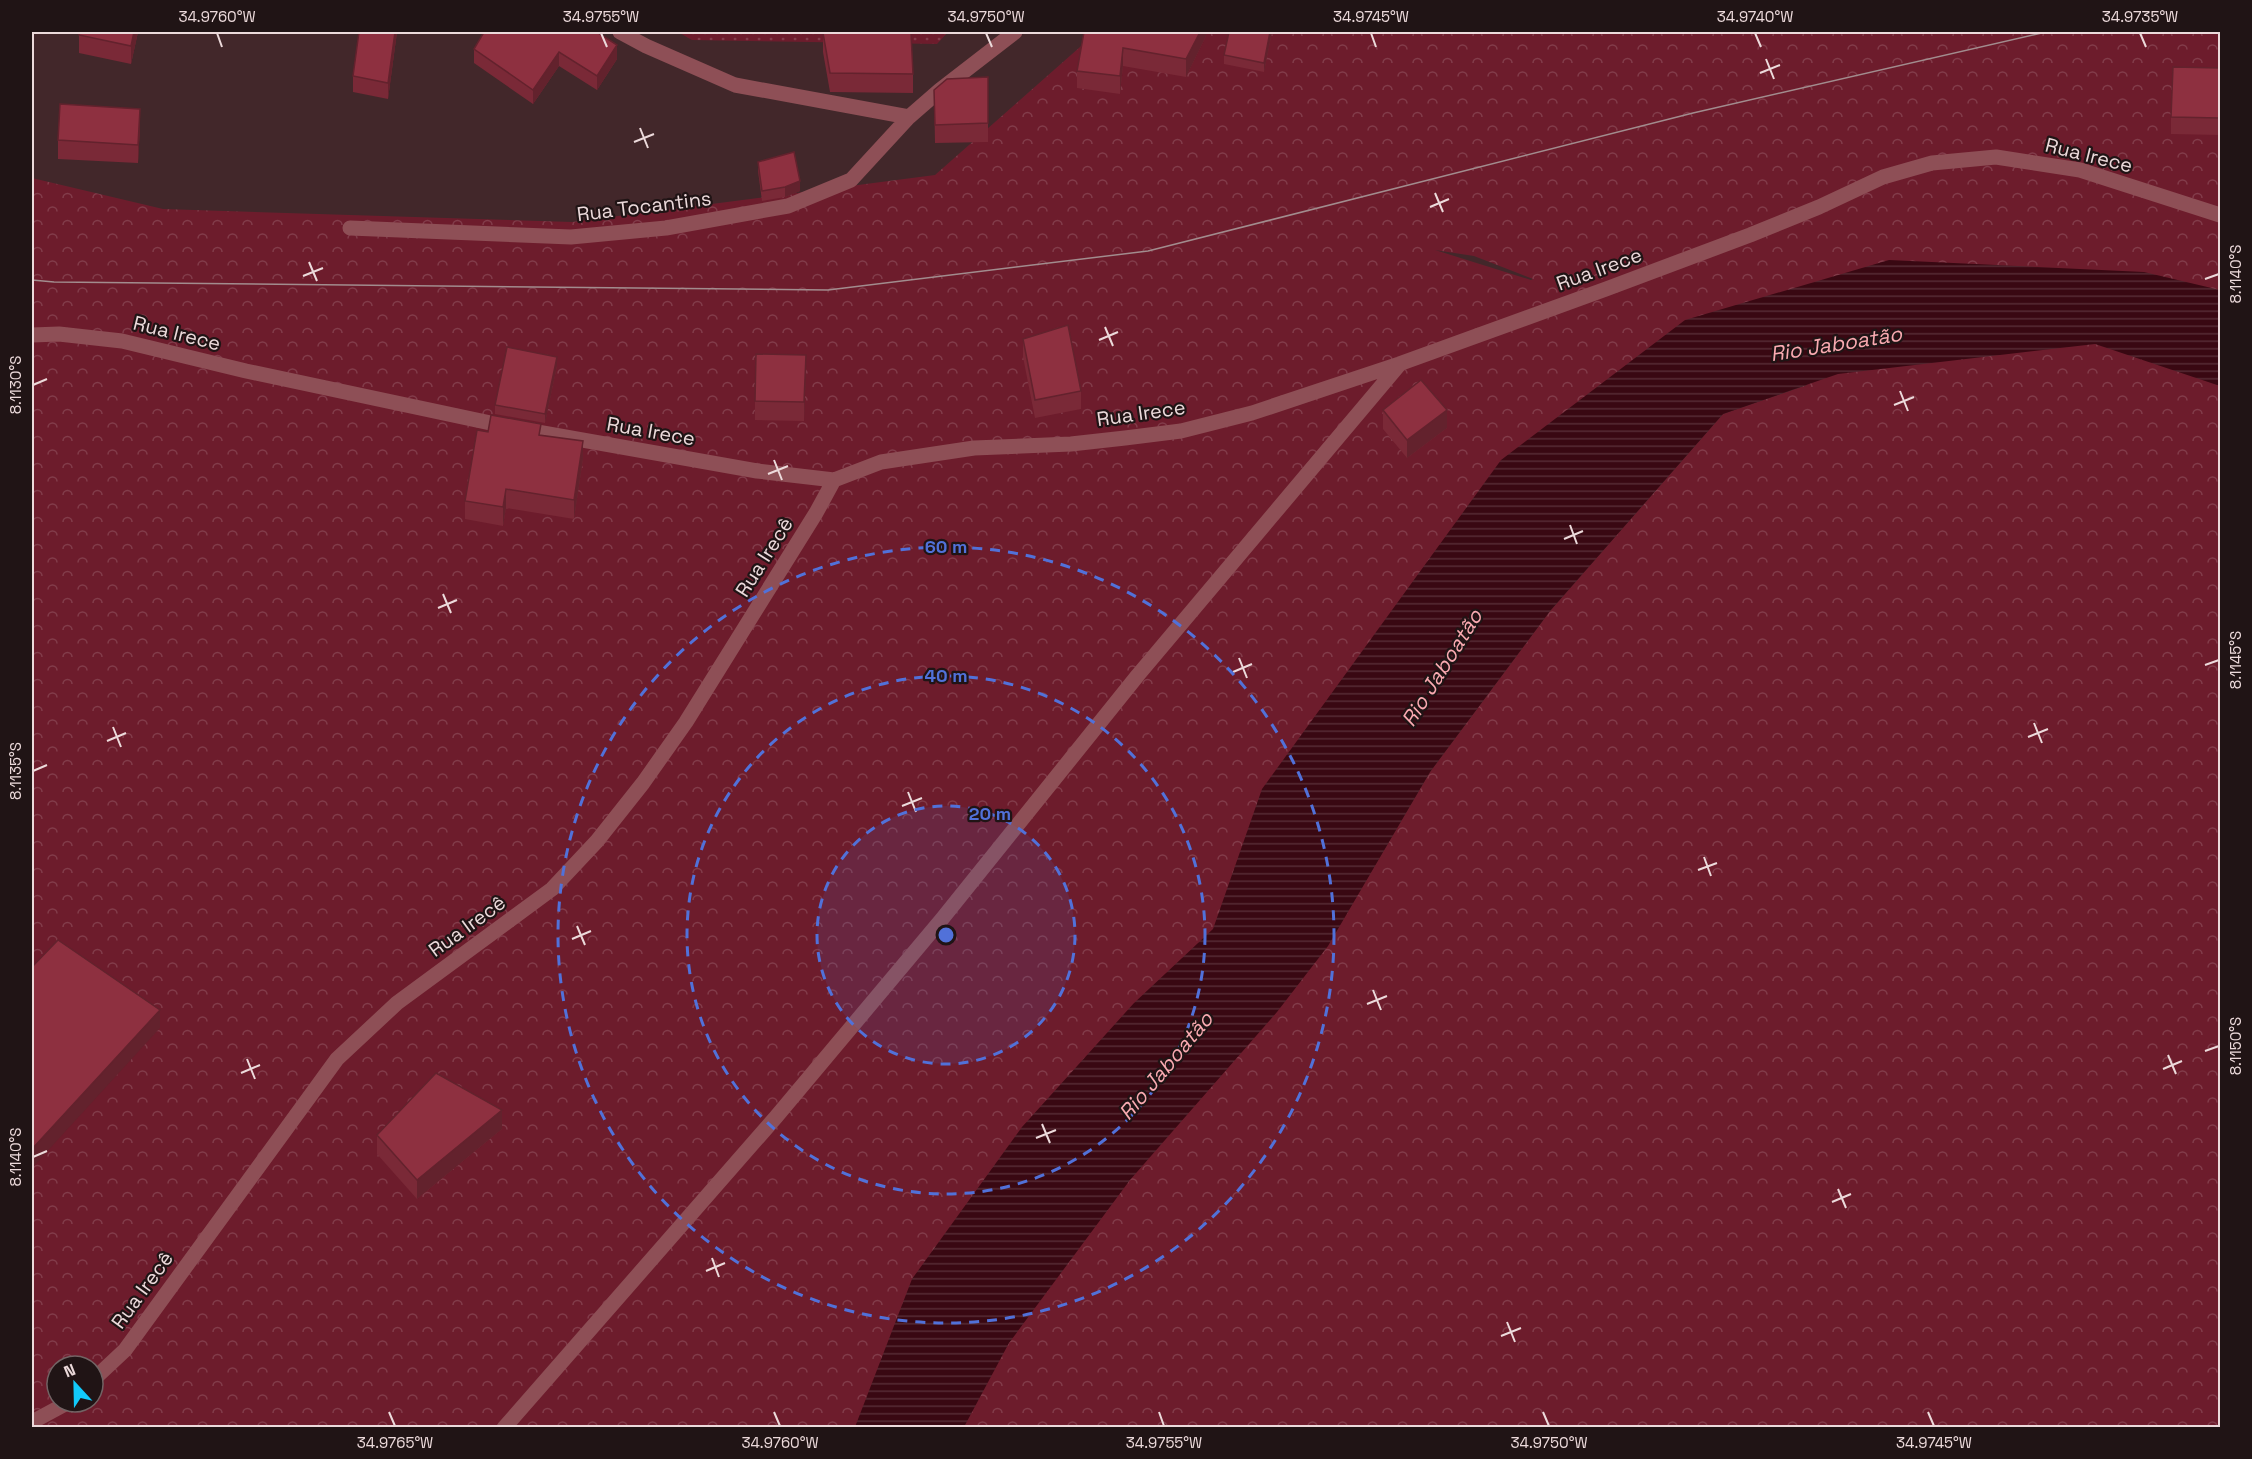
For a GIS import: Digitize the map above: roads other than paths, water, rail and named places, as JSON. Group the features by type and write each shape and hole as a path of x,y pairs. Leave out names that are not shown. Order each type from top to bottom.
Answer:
{"street":[{"path":"620,32 646,46 735,84 909,117"},
{"name":"Rua Tocantins","path":"350,228 572,237 666,228 788,206 851,180 909,117 1015,32"},
{"name":"Rua Irece","path":"32,335 58,334 122,341 257,373 509,427 757,471 834,480 881,462 974,448 1071,444 1181,430 1252,413 1399,364 1750,235 1819,207 1883,177 1932,163 1996,157 2080,170 2220,215"},
{"path":"504,1428 783,1108 942,919 1138,675 1399,364"},
{"name":"Rua Irecê","path":"105,1369 125,1350 337,1059 397,1003 552,889 597,841 686,722 811,522 834,480"},
{"path":"32,1422 47,1414"}],"water":[{"name":"Rio Jaboatão","path":"1889,260 2144,272 2220,290 2220,386 2095,344 1838,374 1723,414 1550,611 1430,772 1328,946 1277,1012 1130,1180 1009,1343 964,1427 855,1427 912,1279 1022,1127 1134,1003 1213,929 1262,789 1501,460 1685,320"}],"tram line":[{"path":"32,280 828,290 1148,251 1693,113 2046,32"}]}
